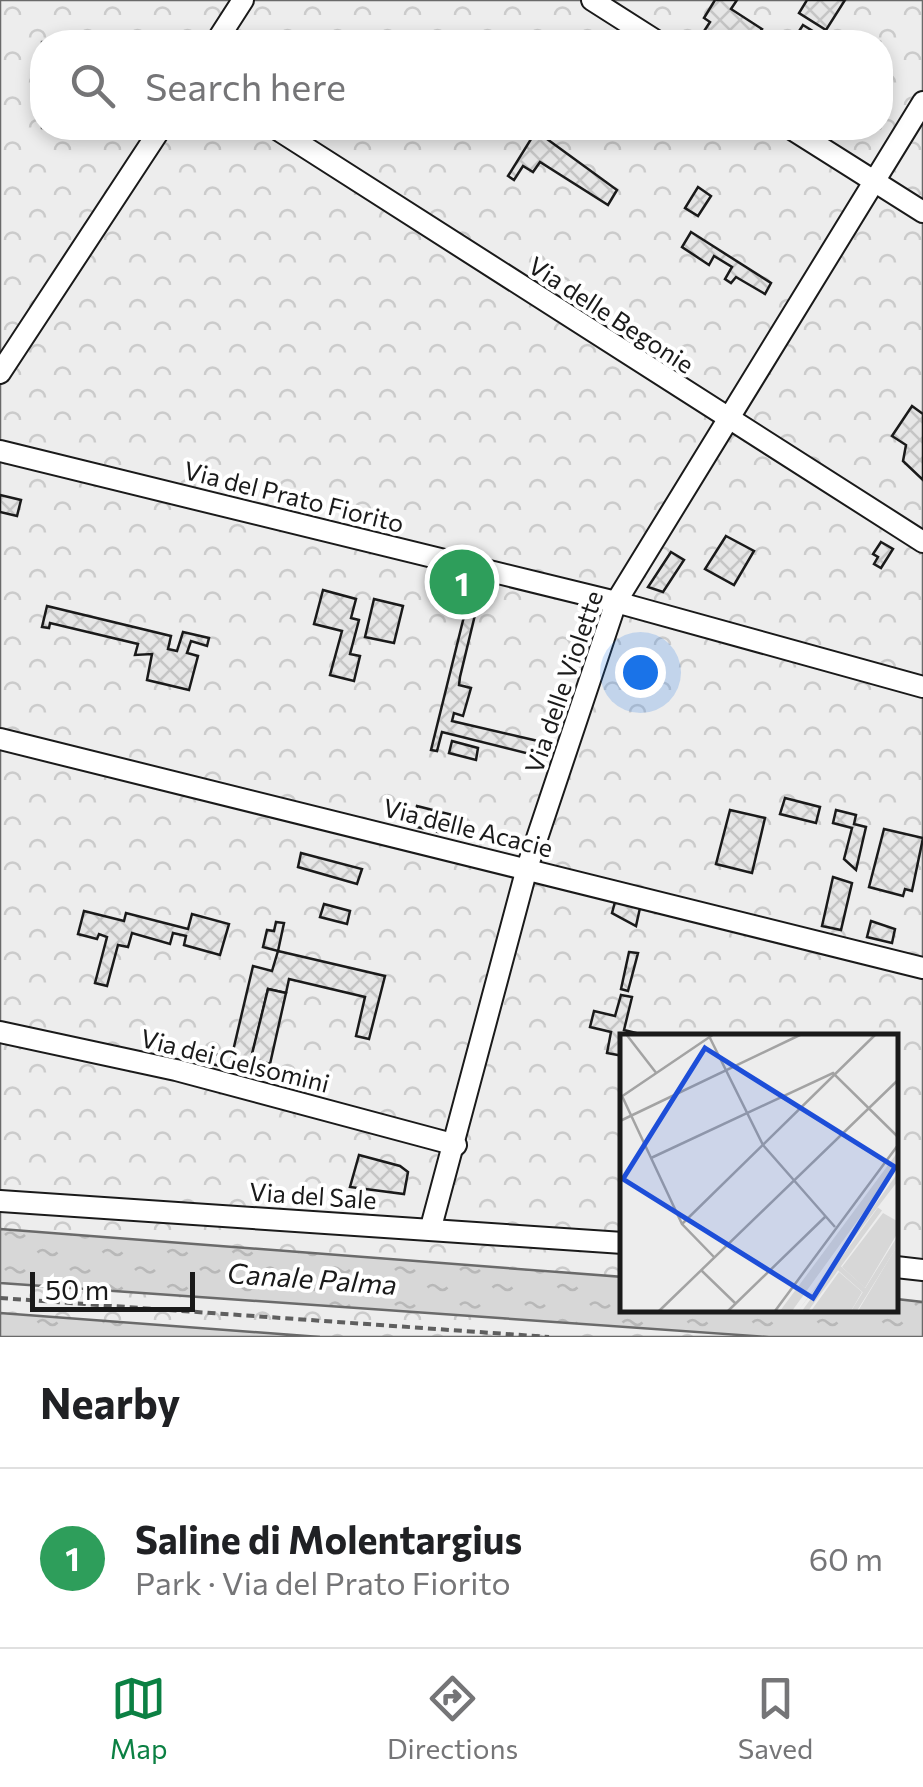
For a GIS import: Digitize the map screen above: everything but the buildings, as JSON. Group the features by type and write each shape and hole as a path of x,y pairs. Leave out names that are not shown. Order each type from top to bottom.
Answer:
{"street":[{"path":"223,30 242,0"},
{"path":"592,0 639,30"},
{"name":"Via delle Violette","path":"432,1227 526,868 616,602 923,102"},
{"path":"0,373 153,140"},
{"name":"Via delle Begonie","path":"293,140 923,542"},
{"path":"809,140 923,212"},
{"name":"Via del Prato Fiorito","path":"0,451 616,602 923,686"},
{"name":"Via delle Acacie","path":"0,739 923,968"},
{"name":"Via dei Gelsomini","path":"0,1032 176,1070 456,1145"},
{"name":"Via del Sale","path":"0,1201 432,1227 620,1244"},
{"path":"898,1267 923,1270"}],"path":[{"path":"0,1298 550,1337"}],"green space":[{"path":"0,0 923,0 923,1337 0,1337"}],"water":[{"name":"Canale Palma","path":"0,1229 620,1277 620,1312 898,1312 898,1299 923,1302 923,1337 769,1337 0,1283"},
{"path":"0,1313 320,1337 0,1337"}],"place":[{"name":"Saline di Molentargius","path":"462,582"}]}
